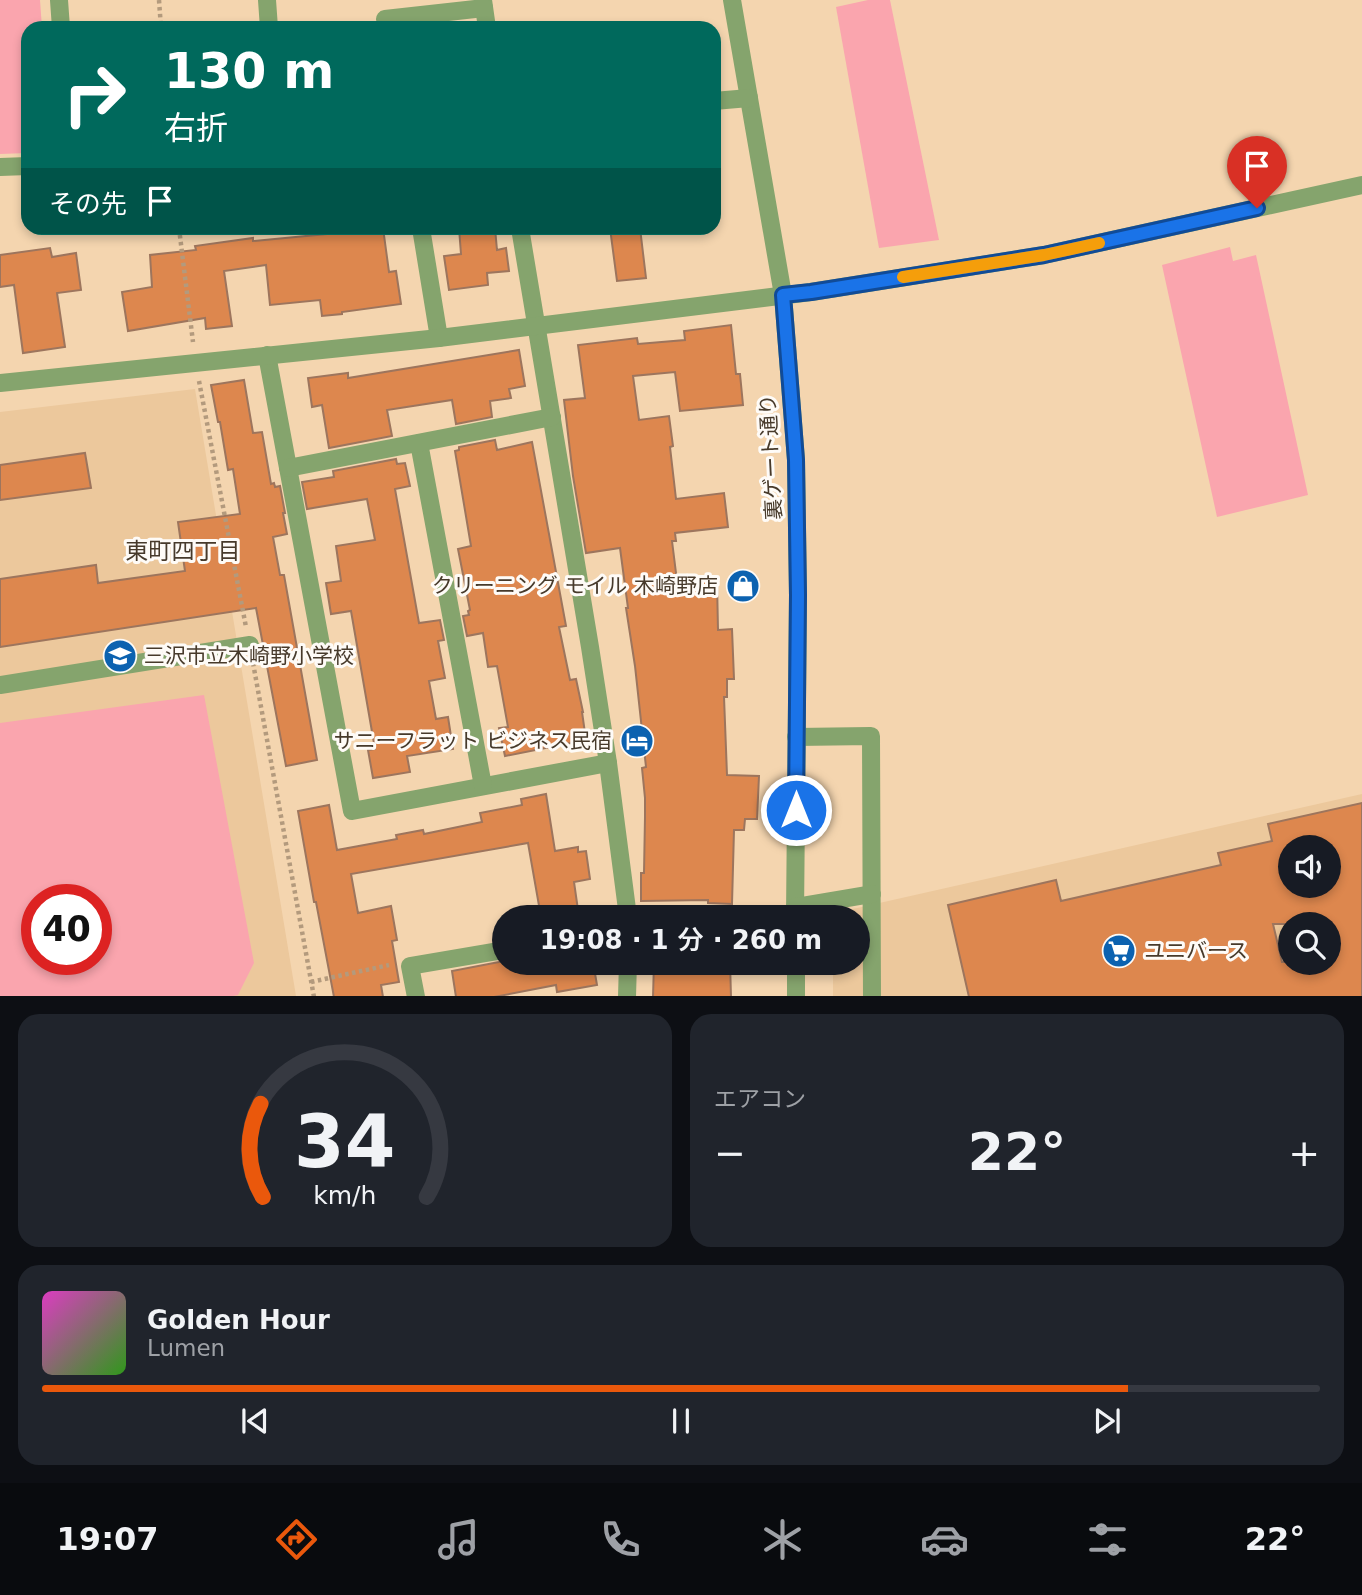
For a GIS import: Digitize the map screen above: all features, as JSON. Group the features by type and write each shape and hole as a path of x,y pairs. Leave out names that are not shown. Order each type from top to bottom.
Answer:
{"street":[{"path":"59,0 60,21"},
{"path":"267,0 268,21"},
{"name":"裏ゲート通り","path":"732,0 783,295 796,460 798,595 795,905"},
{"path":"384,19 484,4"},
{"path":"721,100 748,98"},
{"path":"0,167 21,166"},
{"path":"0,383 439,338 811,292 1044,255 1362,185"},
{"path":"422,235 439,338"},
{"path":"521,235 608,763 626,905"},
{"path":"267,355 352,811 608,763"},
{"path":"288,468 552,417"},
{"path":"419,443 482,786"},
{"path":"0,685 250,645"},
{"path":"796,737 871,736 872,996"},
{"path":"825,905 872,894"},
{"path":"416,996 410,966 492,952"},
{"path":"627,996 628,975"},
{"path":"796,975 796,996"}],"path":[{"path":"159,0 160,21"},
{"path":"180,235 196,363 314,996"},
{"path":"311,982 396,963 410,966"}],"shaded area":[{"path":"0,0 40,0 42,21 21,21 21,153 0,154"},
{"path":"868,0 890,0 939,240 879,248 836,7"},
{"path":"1230,247 1233,261 1256,255 1308,495 1217,517 1162,265"},
{"name":"三沢市立木崎野小学校","path":"195,389 296,996 0,996 0,412"},
{"path":"204,695 254,963 238,995 0,996 0,723"},
{"path":"1362,794 1362,996 833,996 833,975 870,975 870,905"}],"building":[{"path":"316,235 384,235 389,272 396,271 401,304 322,316 320,300 270,305 266,265 224,271 232,326 206,329 205,318 128,331 122,292 152,287 150,255 196,250 195,246 253,238 253,241"},
{"path":"460,235 496,235 497,250 506,248 509,271 487,273 488,285 449,290 444,256 461,254"},
{"path":"611,235 641,235 646,278 617,281"},
{"path":"50,248 52,257 76,253 81,290 57,293 65,347 23,353 14,285 0,287 0,255"},
{"path":"731,325 736,374 740,374 743,405 680,411 675,372 633,376 639,420 669,416 676,499 724,493 728,527 675,533 676,541 672,541 677,581 717,581 718,630 732,629 734,679 727,679 727,697 724,697 727,775 759,776 757,819 745,819 744,830 734,830 732,904 708,903 708,900 641,901 645,817 642,768 646,767 620,548 586,553 564,400 585,398 578,345 637,338 638,344 685,340 684,331"},
{"path":"519,350 525,386 509,389 511,398 490,401 492,417 456,424 452,400 387,410 392,436 329,448 322,405 312,407 308,378 348,373 348,378"},
{"path":"244,380 253,433 262,432 271,484 280,486 287,534 273,537 280,575 284,575 317,760 286,766 256,608 0,647 0,579 96,565 98,583 185,571 178,522 240,514 233,469 228,470 211,385"},
{"path":"495,440 497,450 532,442 566,626 559,627 570,680 576,679 586,740 505,756 499,728 508,727 497,666 488,667 483,633 467,636 463,616 469,615 470,610 458,549 471,546 455,451 459,450 459,447"},
{"path":"85,453 91,488 0,500 0,465"},
{"path":"396,459 397,464 405,463 410,486 395,489 419,623 440,620 444,640 438,641 445,678 429,681 436,719 448,717 453,749 407,756 410,772 373,778 368,750 375,749 351,611 331,614 326,583 341,581 336,546 375,540 367,499 307,509 302,482 334,477 333,471"},
{"path":"546,794 555,851 578,847 578,852 586,851 590,879 574,882 577,905 539,905 528,843 351,874 358,913 391,906 397,940 392,941 399,982 381,985 383,996 334,996 298,811 329,805 337,850 397,839 396,835 423,830 424,834 482,822 480,813 522,805 521,799"},
{"name":"ユニバース","path":"1362,803 1362,996 969,996 948,905 1056,880 1061,901 1221,865 1218,853 1272,841 1268,824"},
{"path":"492,963 492,975 595,975 597,985 557,992 556,985 499,996 456,996 452,971"},
{"path":"654,975 730,975 731,996 653,996"}],"slow traffic":[{"path":"903,277 1044,255 1099,243"}],"place":[{"name":"クリーニング モイル 木崎野店","path":"743,586"},
{"name":"三沢市立木崎野小学校","path":"120,656"},
{"name":"サニーフラット ビジネス民宿","path":"637,741"},
{"name":"ユニバース","path":"1119,951"}],"district":[{"name":"東町四丁目","path":"183,551"}],"route":[{"path":"796,810 796,460 783,295 1044,255 1257,208"}]}
